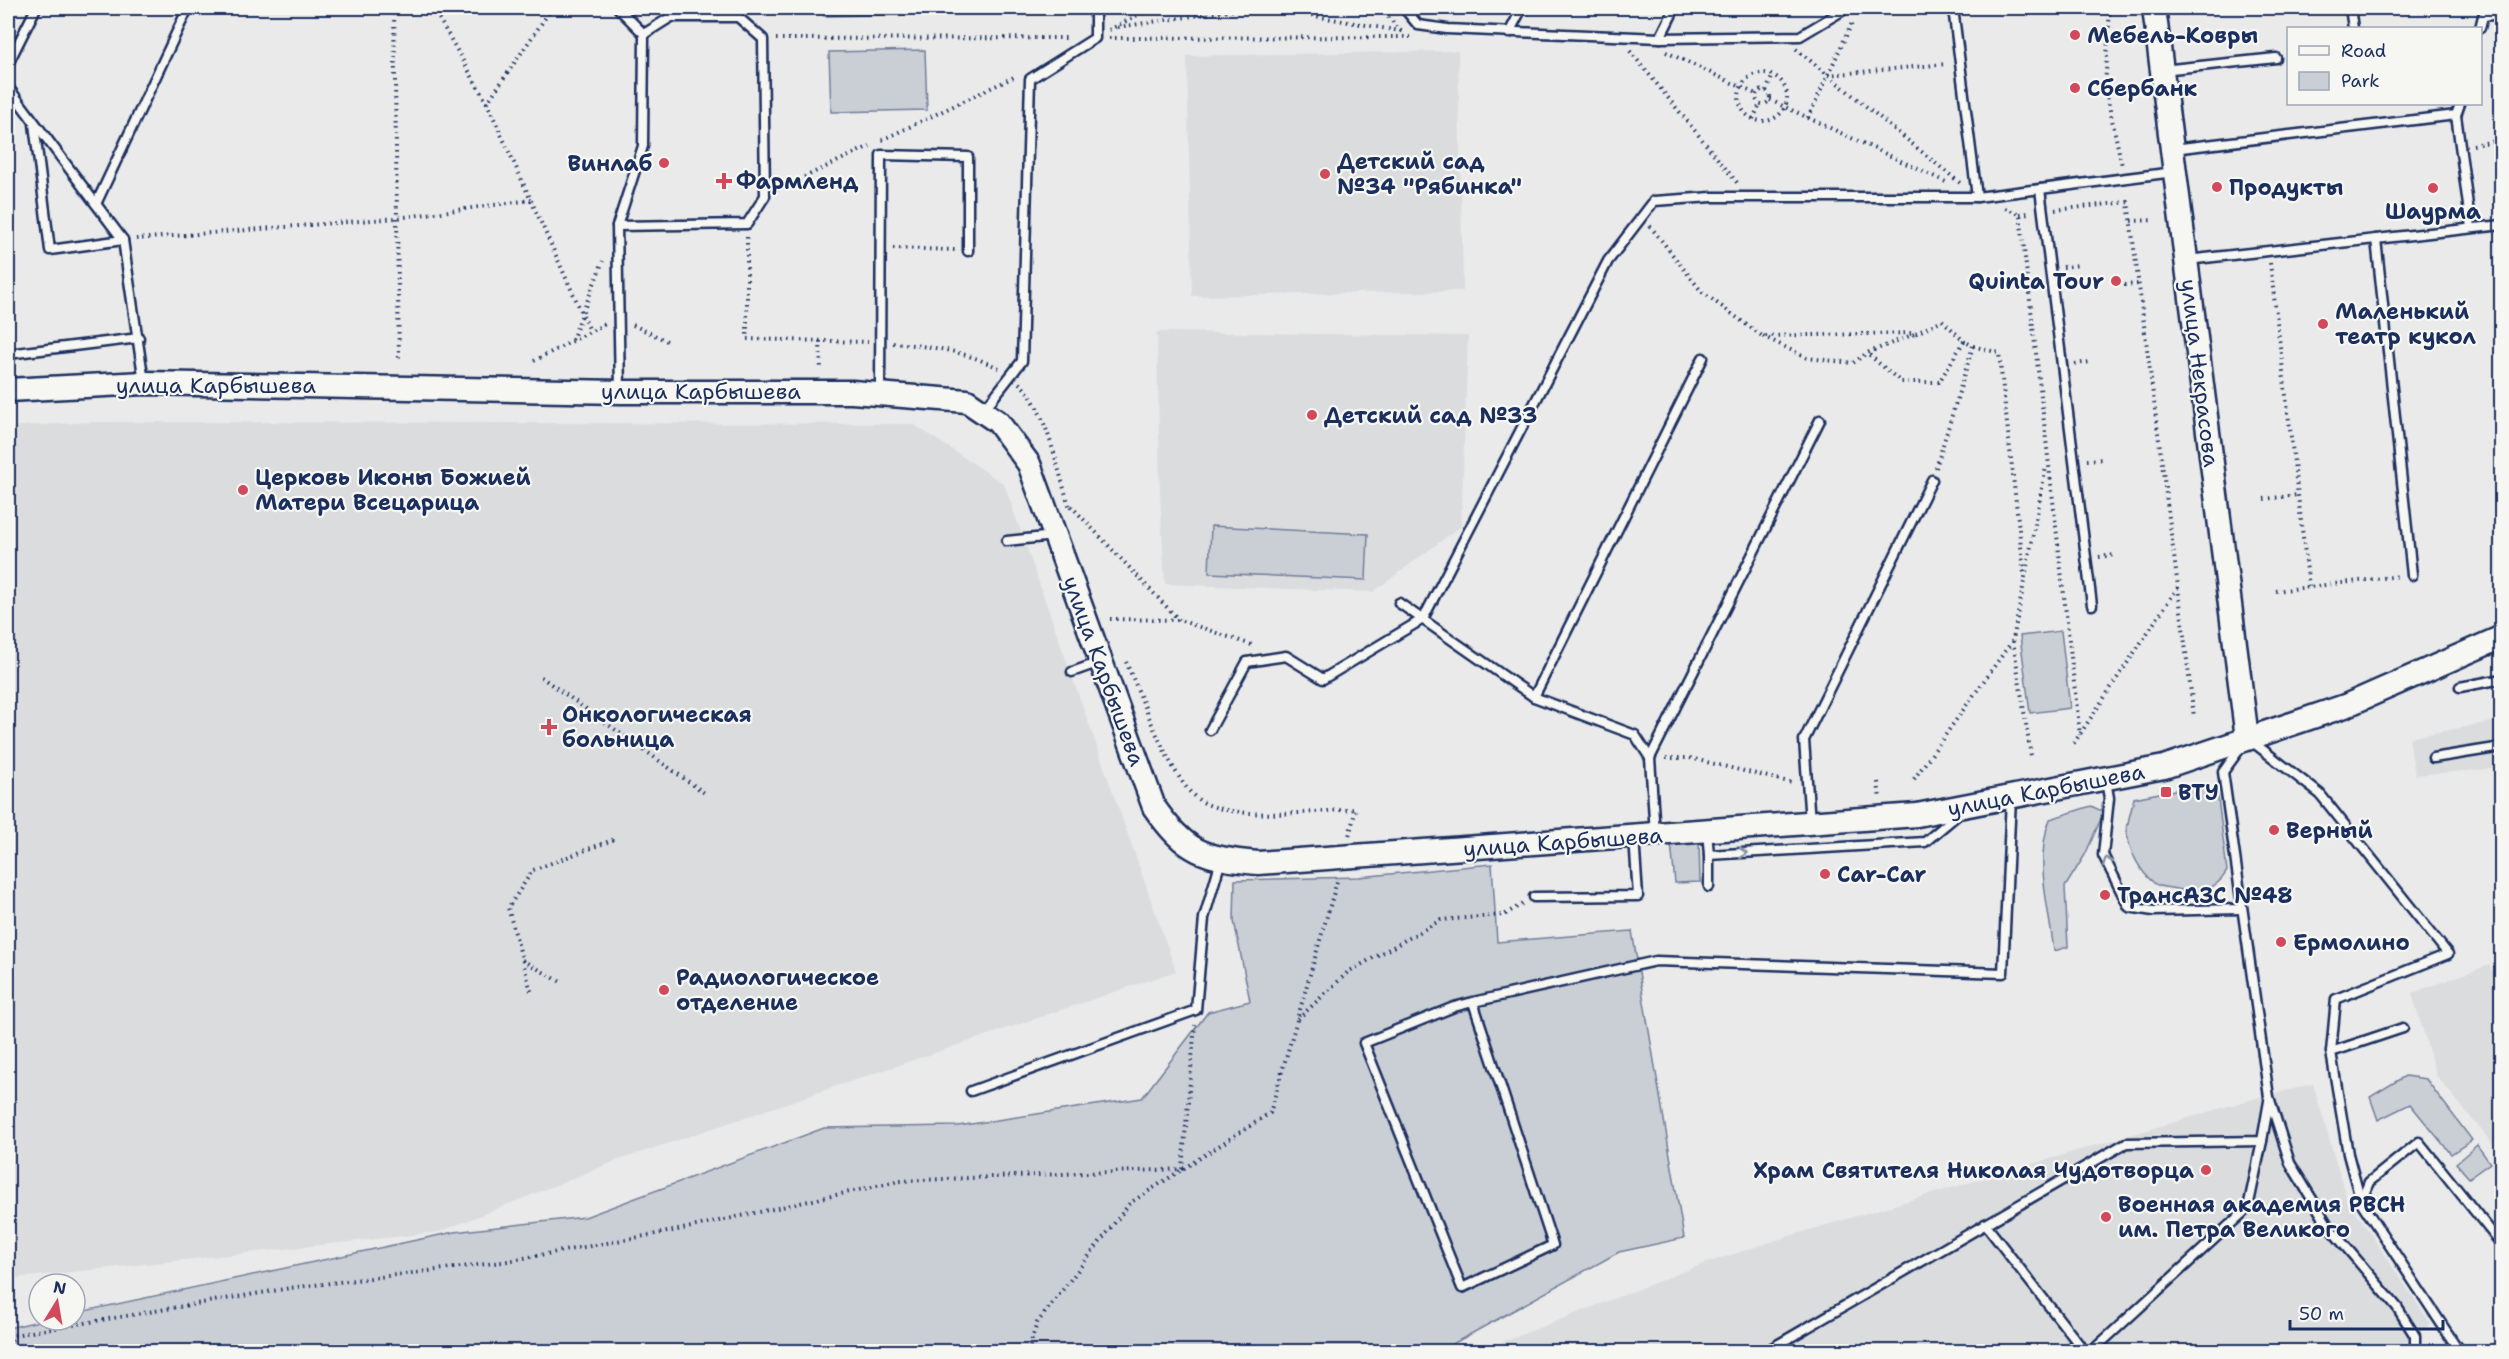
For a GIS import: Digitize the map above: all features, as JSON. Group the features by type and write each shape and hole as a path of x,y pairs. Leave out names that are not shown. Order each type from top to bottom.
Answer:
{"street":[{"name":"улица Некрасова","path":"2154,8 2247,738"},
{"name":"улица Карбышева","path":"8,390 144,383 621,392 880,394 967,401 998,422 1029,464 1154,807 1173,834 1195,850 1221,859 1258,862 1344,857 1917,815 2164,767 2345,706 2502,638"}],"lane":[{"path":"8,64 36,8"},
{"path":"96,204 188,8"},
{"path":"618,8 644,34 643,146 617,226 621,392"},
{"path":"983,412 1022,361 1030,79 1095,38 1095,8"},
{"path":"1404,8 1418,25 1509,33 1660,38 1800,36 1847,8"},
{"path":"1509,33 1522,8"},
{"path":"1660,38 1675,8"},
{"path":"1953,8 1977,197"},
{"path":"2350,8 2354,27"},
{"path":"617,226 747,224 765,196 763,39 738,18 672,12 644,34"},
{"path":"2480,27 2483,16 2502,15"},
{"path":"2162,70 2276,58"},
{"path":"8,87 123,240 144,383"},
{"path":"2460,105 2457,115 2471,228"},
{"path":"2172,149 2457,115"},
{"path":"33,122 50,250 123,240"},
{"path":"880,394 881,155 968,157 968,251"},
{"path":"1210,729 1248,662 1286,656 1323,679 1423,619 1608,261 1654,201 1750,198 1977,197 2175,172"},
{"path":"2040,189 2092,605"},
{"path":"2186,261 2502,225"},
{"path":"2376,239 2412,575"},
{"path":"8,354 139,338"},
{"path":"1534,697 1703,358"},
{"path":"1534,897 1638,896 1650,758 1820,420"},
{"path":"1810,823 1804,740 1932,480"},
{"path":"1007,541 1055,536"},
{"path":"1399,603 1534,697 1635,735 1650,758"},
{"path":"1072,672 1100,662"},
{"path":"2460,687 2502,679"},
{"path":"2415,1352 2415,1336 2397,1307 2329,1227 2290,1163 2269,1097 2223,772 2247,738 2320,794 2448,954 2336,999 2331,1052 2348,1154 2361,1202 2460,1352"},
{"path":"2433,758 2502,747"},
{"path":"2106,779 2109,798 2103,855 2129,907 2153,911 2241,909"},
{"path":"1473,1002 1553,1245 1462,1288 1364,1043 1454,1006 1656,961 2003,973 2011,797"},
{"path":"1708,855 1924,843 1970,805"},
{"path":"1707,831 1709,887"},
{"path":"971,1091 1196,1010 1204,918 1221,859"},
{"path":"2331,1052 2403,1028"},
{"path":"2091,1352 2248,1208 2269,1097"},
{"path":"1765,1352 2126,1143 2262,1141"},
{"path":"2361,1202 2369,1182 2419,1142 2502,1245"},
{"path":"1985,1224 2085,1352"}],"path":[{"path":"394,8 399,361"},
{"path":"433,8 487,103 590,332"},
{"path":"487,103 552,8"},
{"path":"1095,38 1151,8"},
{"path":"1114,28 1248,8"},
{"path":"1380,8 1401,31"},
{"path":"2110,8 2105,87 2125,178 2194,717"},
{"path":"1808,118 1855,17"},
{"path":"763,39 1414,37"},
{"path":"1791,45 1977,197"},
{"path":"1628,48 1750,198"},
{"path":"1662,50 1674,50"},
{"path":"1828,75 1960,63"},
{"path":"765,196 1021,74"},
{"path":"1755,75 1773,75 1785,89 1785,107 1771,120 1753,119 1740,105 1741,87 1755,75"},
{"path":"1766,91 1773,75"},
{"path":"1760,104 1756,100 1756,94 1760,90 1770,95 1770,100"},
{"path":"1770,100 1977,197 2020,214 2128,202"},
{"path":"1760,104 1765,104 1770,100"},
{"path":"1753,119 1760,104"},
{"path":"2460,147 2502,140"},
{"path":"123,240 397,218 531,200"},
{"path":"2020,214 2080,736"},
{"path":"1642,216 1702,292 1762,336 1807,357 1853,363 1867,353 1917,333 1942,320 1964,341 1973,346 1999,353 2025,578"},
{"path":"2131,221 2155,220"},
{"path":"880,247 968,251"},
{"path":"2269,251 2309,587"},
{"path":"572,341 604,259"},
{"path":"2124,285 2139,284"},
{"path":"534,361 618,317 667,341"},
{"path":"1762,336 1917,333"},
{"path":"820,341 822,378"},
{"path":"1867,353 1901,382 1940,382 1964,341"},
{"path":"1932,480 1973,346"},
{"path":"2031,756 2013,640 2047,461"},
{"path":"2264,499 2298,495"},
{"path":"1068,504 1179,620"},
{"path":"2276,591 2412,575"},
{"path":"2072,746 2178,587"},
{"path":"1113,628 1110,619 1179,620 1286,656"},
{"path":"1914,779 2013,640"},
{"path":"1028,1352 1036,1323 1130,1203 1270,1113 1356,809 1278,813 1222,810 1192,794 1171,761 1123,655"},
{"path":"541,677 706,794"},
{"path":"1650,758 1690,758 1807,786"},
{"path":"1878,782 1880,800"},
{"path":"531,992 508,908 533,870 615,839"},
{"path":"1297,1020 1348,972 1441,920 1504,915 1534,897"},
{"path":"522,960 561,981"},
{"path":"1182,1169 1196,1010"},
{"path":"8,1336 14,1337 290,1288 502,1262 678,1230 899,1181 1182,1169"},
{"path":"8,1345 14,1337"}],"shaded area":[{"name":"Детский сад №34 \"Рябинка\"","path":"1458,51 1463,291 1192,296 1187,56"},
{"name":"Детский сад №33","path":"1157,332 1468,336 1461,526 1373,592 1165,584 1160,493"},
{"name":"Онкологическая больница","path":"94,422 913,424 1004,484 1176,971 613,1162 439,1232 72,1272 27,1272 27,1277 8,1279 8,427"},
{"path":"2501,720 2501,768 2415,775 2409,738"},
{"path":"2489,965 2501,986 2501,1154 2436,1075 2412,993"},
{"name":"Военная академия РВСН им. Петра Великого","path":"2313,1084 2346,1197 2431,1324 2392,1352 1477,1352 1703,1264 1786,1237 2249,1100"}],"green space":[{"path":"824,8 921,8 921,14 824,16"},
{"path":"925,50 927,110 831,112 829,52"},
{"path":"1211,526 1368,534 1366,580 1209,573"},
{"path":"2061,631 2070,708 2030,713 2020,636"},
{"path":"2206,784 2216,792 2218,798 2227,871 2216,884 2203,890 2188,891 2158,885 2140,867 2128,841 2127,826 2134,798"},
{"path":"2091,806 2104,812 2085,855 2065,887 2068,947 2054,951 2044,884 2045,835 2050,819"},
{"path":"1699,842 1700,882 1675,883 1671,843"},
{"path":"1492,864 1497,942 1632,931 1684,1238 1619,1252 1440,1351 8,1352 8,1328 27,1324 27,1332 87,1332 87,1310 454,1232 585,1217 824,1128 958,1126 1142,1098 1208,1012 1250,1001 1234,921 1235,880 1359,877"},
{"path":"2405,1076 2426,1079 2472,1140 2451,1154 2410,1104 2378,1120 2370,1097"},
{"path":"2477,1145 2490,1163 2469,1178 2456,1163"}],"place":[{"name":"Мебель-Ковры","path":"2075,35"},
{"name":"Сбербанк","path":"2075,88"},
{"name":"Винлаб","path":"664,163"},
{"name":"Детский сад №34 \"Рябинка\"","path":"1325,174"},
{"name":"Фармленд","path":"724,181"},
{"name":"Продукты","path":"2217,187"},
{"name":"Шаурма","path":"2433,188"},
{"name":"Quinta Tour","path":"2116,281"},
{"name":"Маленький театр кукол","path":"2323,324"},
{"name":"Детский сад №33","path":"1312,415"},
{"name":"Церковь Иконы Божией Матери Всецарица","path":"243,490"},
{"name":"Онкологическая больница","path":"549,727"},
{"name":"ВТУ","path":"2166,792"},
{"name":"Верный","path":"2274,830"},
{"name":"Car-Car","path":"1825,874"},
{"name":"ТрансАЗС №48","path":"2105,895"},
{"name":"Ермолино","path":"2281,942"},
{"name":"Радиологическое отделение","path":"664,990"},
{"name":"Храм Святителя Николая Чудотворца","path":"2206,1170"},
{"name":"Военная академия РВСН им. Петра Великого","path":"2106,1217"}]}
